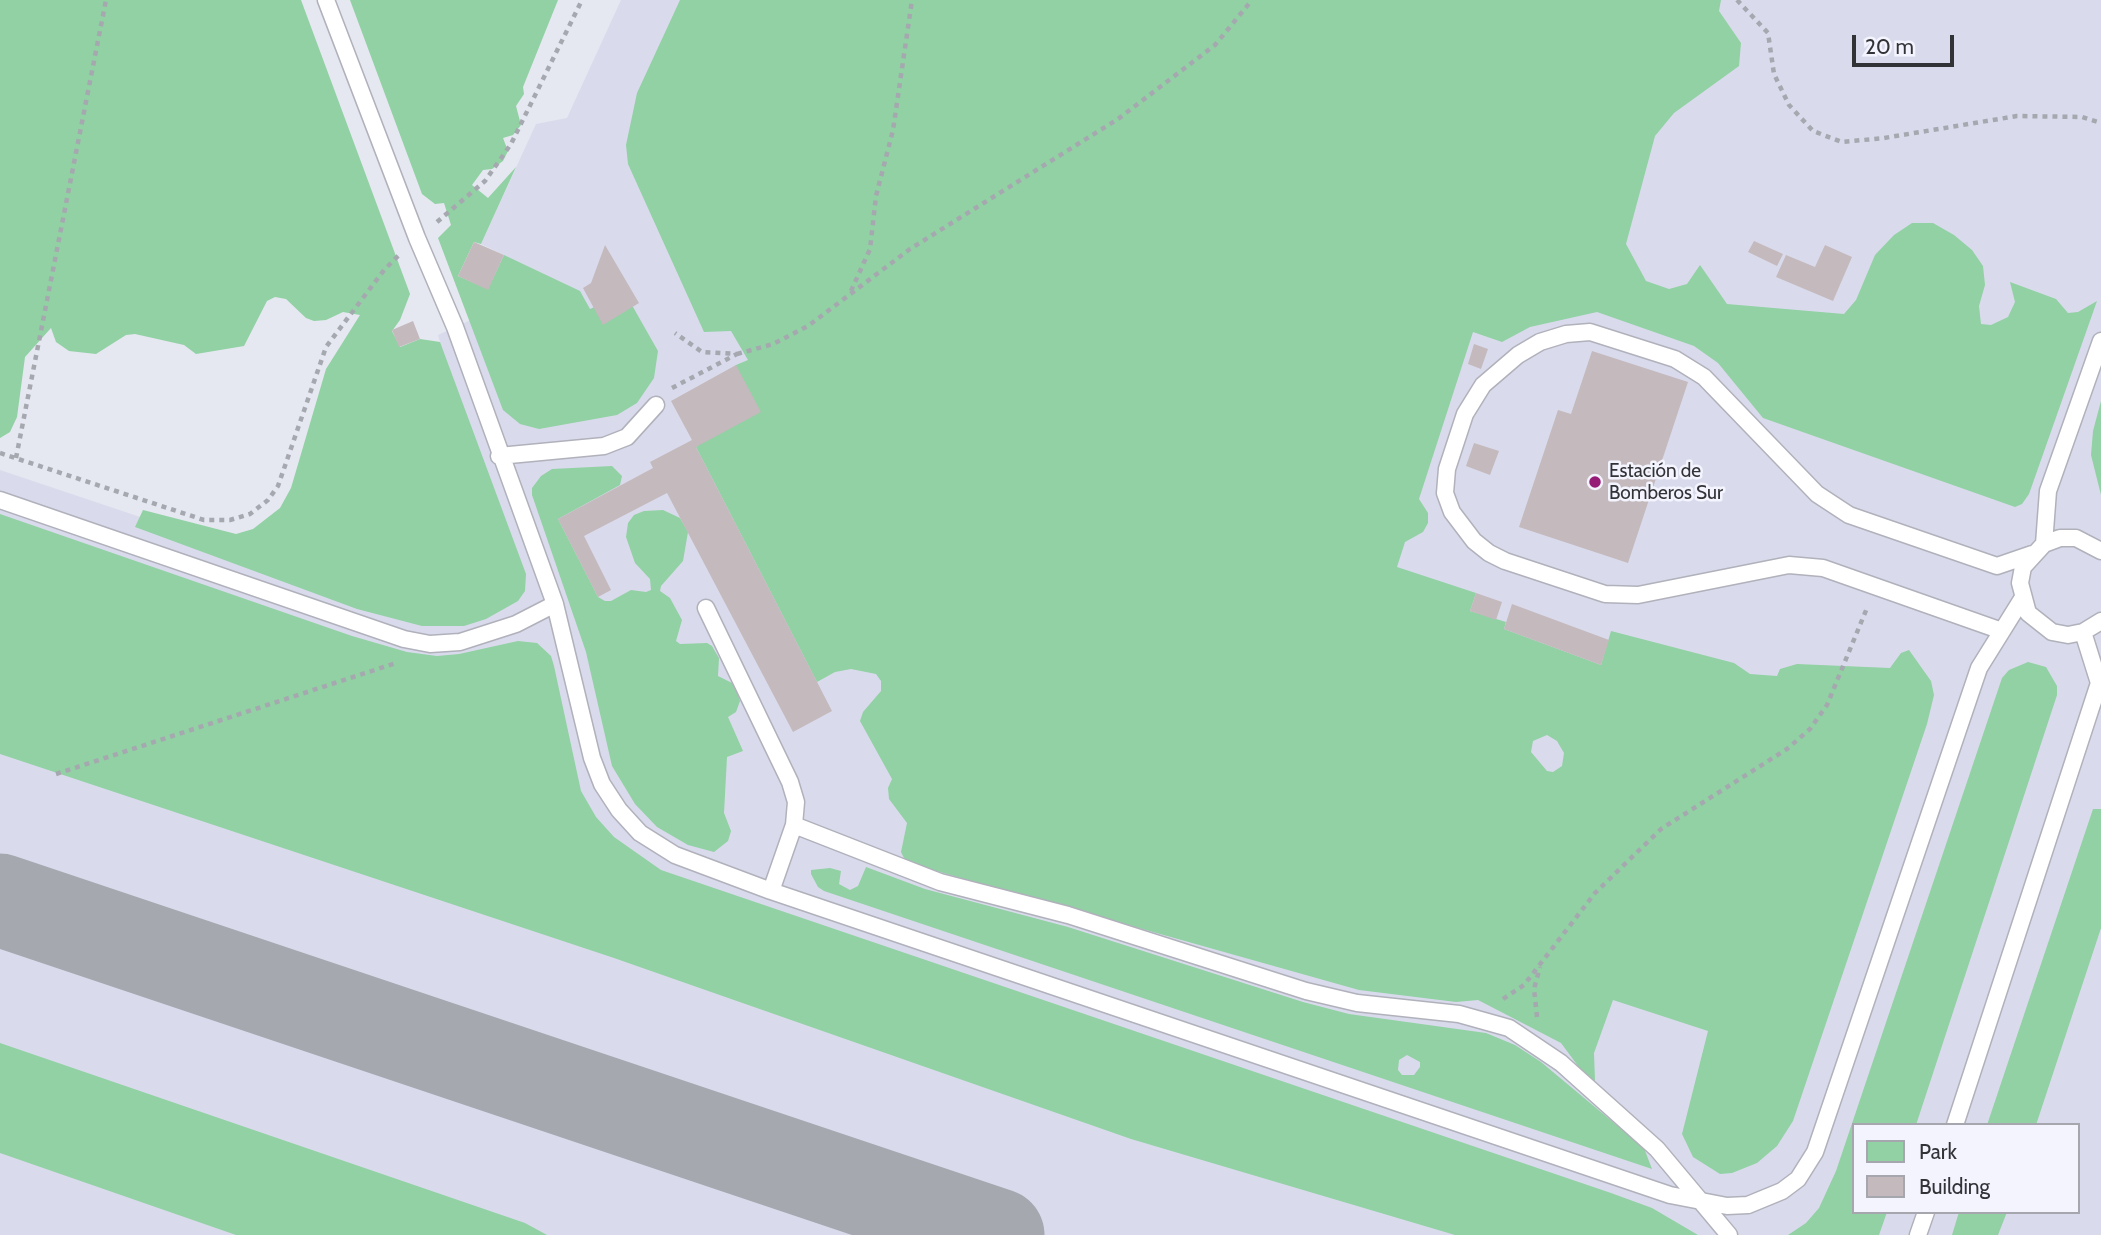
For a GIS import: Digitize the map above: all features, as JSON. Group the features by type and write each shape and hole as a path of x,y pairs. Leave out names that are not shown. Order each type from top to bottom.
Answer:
{"lane":[{"path":"326,0 417,238 455,327 499,456 555,604 592,758 602,784 619,810 640,833 675,855 771,891 1657,1190 1727,1206 1765,1200 1790,1185 1808,1167 1979,668 2022,599"},
{"path":"2003,631 1823,568 1789,565 1638,595 1605,594 1505,561 1489,553 1475,541 1457,520 1446,493 1447,469 1465,414 1483,385 1518,355 1540,342 1566,334 1590,332 1675,359 1704,377 1817,494 1849,515 1997,566 2060,538 2076,538 2101,551"},
{"path":"2101,341 2048,491 2038,549 2023,568 2020,583 2022,599 2028,613 2052,632 2068,635 2083,632 2101,621"},
{"path":"499,456 604,446 627,436 656,405"},
{"path":"0,500 404,639 430,644 460,642 516,624 555,604"},
{"path":"706,608 790,782 796,802 794,825 771,891"},
{"path":"1956,1123 2100,683 2083,632"},
{"path":"794,825 940,882 1068,915 1306,991 1357,1003 1459,1014 1509,1028 1561,1063 1657,1149 1730,1235"},
{"path":"1918,1235 1925,1214"}],"path":[{"path":"16,458 106,0"},
{"path":"0,453 204,520 230,520 250,514 268,500 278,486 326,347 384,270 417,238 485,181 511,144 582,0"},
{"path":"849,295 870,249 876,196 894,130 912,0"},
{"path":"668,391 737,354 790,336 932,235 1162,88 1215,45 1252,0"},
{"path":"1737,0 1768,33 1774,74 1788,105 1813,131 1842,142 2017,116 2082,117 2101,123"},
{"path":"675,333 702,352 737,354"},
{"path":"1459,1014 1484,1009 1524,985 1577,915 1629,858 1661,829 1787,749 1810,729 1828,705 1876,586"},
{"path":"56,774 408,659"}],"shaded area":[{"path":"621,0 2101,0 2101,1235 0,1235 0,470 337,583 440,342 438,335 473,319 504,255 481,244 536,124 567,118"}],"green space":[{"path":"0,0 301,0 410,294 400,320 392,331 400,347 420,339 440,342 526,574 525,591 518,601 486,619 464,626 422,626 357,609 135,527 143,510 236,534 253,529 280,508 291,488 326,369 360,315 343,312 326,320 314,321 306,318 286,299 275,297 267,301 244,346 196,354 184,345 135,334 126,335 96,354 69,351 56,342 51,328 25,357 17,417 10,432 0,438"},
{"path":"350,0 558,0 523,87 524,94 516,106 521,125 513,135 503,138 508,151 503,161 492,169 483,170 472,185 488,198 516,167 481,244 474,242 458,276 488,289 504,255 580,291 590,309 601,304 625,303 633,307 658,351 654,378 637,403 617,415 539,429 520,424 503,410 438,238 451,225 444,203 435,204 422,194"},
{"path":"680,0 1721,0 1719,11 1741,43 1739,66 1674,113 1655,136 1626,244 1646,281 1669,289 1687,284 1700,265 1727,304 1844,314 1856,300 1875,255 1894,235 1912,223 1933,223 1972,250 1983,266 1985,285 1979,306 1981,324 1991,325 2008,317 2015,302 2010,282 2056,299 2068,313 2078,312 2097,301 2029,494 2022,504 2015,507 1763,418 1718,363 1694,346 1597,312 1530,327 1502,342 1473,332 1419,499 1428,513 1428,523 1423,532 1405,542 1397,567 1476,593 1470,611 1506,622 1504,629 1601,665 1611,631 1734,663 1750,674 1777,676 1780,669 1797,664 1890,668 1901,653 1909,650 1931,681 1934,695 1927,724 1793,1121 1777,1146 1757,1163 1732,1173 1720,1174 1693,1157 1682,1134 1708,1031 1613,1000 1594,1053 1595,1081 1581,1070 1561,1043 1478,1000 1456,1002 1359,990 915,865 904,858 901,852 907,823 889,799 888,788 892,779 860,721 863,712 881,691 881,681 876,674 851,669 835,672 817,682 696,447 736,365 748,360 731,331 704,332 628,164 626,145 637,93","holes":["1547,735 1557,741 1564,753 1562,766 1553,772 1547,771 1531,752 1533,741"]},
{"path":"2101,401 2101,495 2091,455 2093,431"},
{"path":"612,466 622,476 620,485 558,519 598,597 605,601 611,601 631,590 651,590 650,579 635,563 626,537 628,523 634,515 644,511 663,510 680,518 688,532 683,561 661,586 660,591 670,598 682,620 676,641 680,644 707,643 712,646 719,658 718,676 734,684 740,701 736,712 728,717 743,751 727,757 724,813 731,831 728,841 714,852 688,845 657,827 635,804 612,766 586,652 532,495 532,488 541,476 552,469"},
{"path":"0,514 352,636 407,652 437,656 518,641 537,643 551,656 554,666 581,791 596,817 614,837 661,870 1611,1193 1652,1208 1698,1235 1455,1235 1131,1139 614,958 0,754"},
{"path":"2028,662 2046,667 2057,686 2057,695 1917,1123 1853,1123 1853,1214 1886,1214 1879,1235 1788,1235 1806,1223 1819,1208 1836,1171 2002,678 2009,670"},
{"path":"2093,809 2101,809 2101,928 2037,1123 1988,1123"},
{"path":"866,867 925,889 1068,927 1303,1002 1349,1014 1486,1033 1515,1045 1541,1062 1644,1148 1652,1169 824,891 818,887 811,870 830,868 841,871 839,884 850,890 858,886","holes":["1407,1055 1420,1062 1414,1075 1402,1075 1398,1070 1399,1060"]},
{"path":"0,1043 525,1223 547,1235 236,1235 0,1153"},
{"path":"1958,1214 2006,1214 1998,1235 1952,1235"}],"building":[{"path":"1754,241 1783,254 1777,266 1748,252"},
{"path":"474,242 504,255 488,290 458,276"},
{"path":"605,245 639,303 603,325 583,288 591,283"},
{"path":"1825,245 1852,257 1833,301 1776,277 1786,255 1815,267"},
{"path":"413,321 420,339 399,347 392,330"},
{"path":"1474,344 1488,349 1481,369 1468,364"},
{"name":"Estación de Bomberos Sur","path":"1592,351 1688,382 1628,563 1519,527 1558,410 1571,414"},
{"path":"736,365 761,412 696,447 832,711 793,732 667,493 584,536 611,590 598,597 558,519 653,468 650,462 692,440 671,401"},
{"path":"1474,443 1499,451 1490,475 1466,466"},
{"path":"1476,593 1502,602 1496,620 1470,611"},
{"path":"1512,604 1609,640 1601,665 1504,629"}],"taxiway":[{"path":"0,900 998,1235"}],"place":[{"name":"Estación de Bomberos Sur","path":"1595,482"}]}
